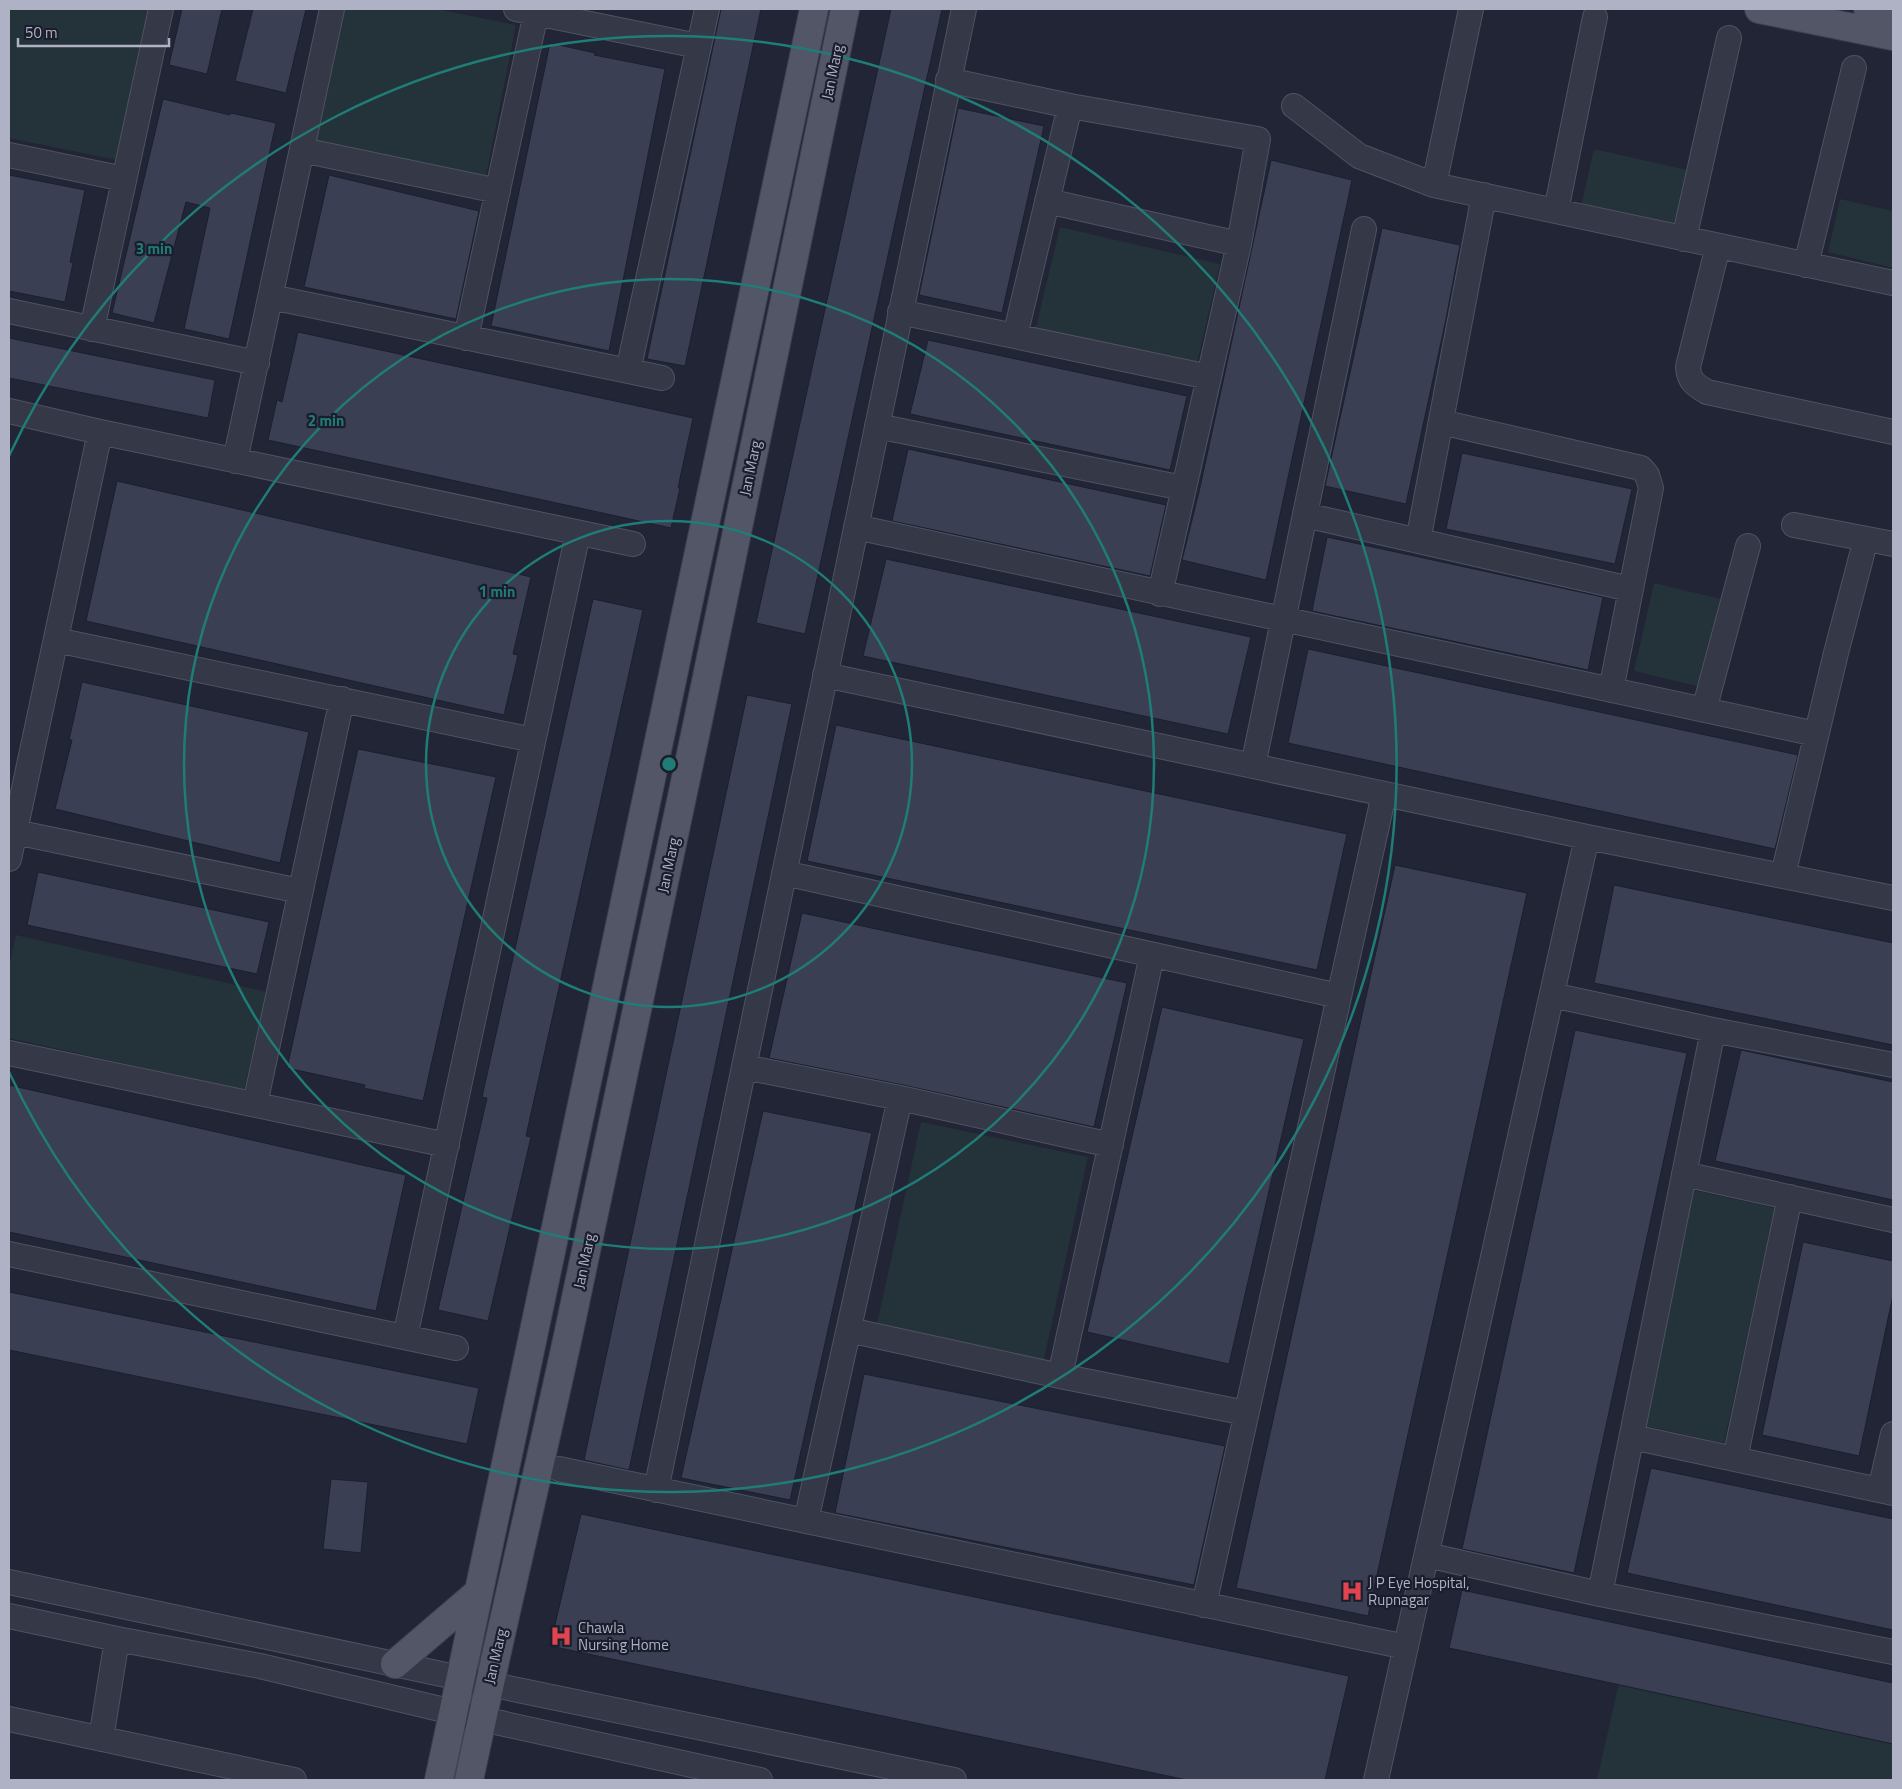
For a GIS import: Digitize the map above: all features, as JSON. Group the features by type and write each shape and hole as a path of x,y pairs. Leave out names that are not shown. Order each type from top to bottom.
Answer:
{"main road":[{"path":"439,1780 814,9"},
{"name":"Jan Marg","path":"470,1780 489,1684 569,1330 845,9"},
{"path":"1759,9 1893,36"},
{"path":"1868,9 1893,14"},
{"path":"395,1664 478,1592"}],"street":[{"path":"92,329 161,9"},
{"path":"236,461 332,9"},
{"path":"628,372 707,9"},
{"path":"656,1490 964,9"},
{"path":"1434,185 1471,9"},
{"path":"466,338 498,191 526,11 698,46"},
{"path":"1556,211 1595,17"},
{"path":"1684,239 1729,38"},
{"path":"1806,265 1854,68"},
{"path":"948,80 1070,106 1258,139 1239,244 1160,594"},
{"path":"1015,336 1070,106"},
{"path":"1294,106 1359,156 1434,185 1893,283"},
{"path":"302,150 498,191"},
{"path":"9,155 124,179"},
{"path":"1418,541 1484,195"},
{"path":"1047,202 1239,244"},
{"path":"1253,766 1364,229"},
{"path":"1718,246 1688,367 1689,376 1694,384 1707,392 1893,432"},
{"path":"271,296 662,378"},
{"path":"9,311 257,363"},
{"path":"900,312 1209,377"},
{"path":"9,411 236,461 633,544"},
{"path":"1441,422 1641,468 1647,475 1651,488 1611,690"},
{"path":"877,426 1183,488"},
{"path":"9,859 100,432"},
{"path":"1305,515 1630,589"},
{"path":"1794,525 1893,544"},
{"path":"856,527 1816,734"},
{"path":"405,1337 578,533"},
{"path":"1704,710 1748,546"},
{"path":"1783,876 1816,734 1862,554"},
{"path":"56,640 533,740"},
{"path":"825,675 1587,837 1893,898"},
{"path":"255,1104 342,699"},
{"path":"1204,1605 1384,794"},
{"path":"15,832 300,892"},
{"path":"1376,1780 1587,837"},
{"path":"784,873 1339,996"},
{"path":"1060,1376 1152,955"},
{"path":"1552,995 1713,1030 1893,1065"},
{"path":"1600,1594 1713,1030"},
{"path":"9,1053 447,1145"},
{"path":"744,1067 900,1098 1111,1145"},
{"path":"806,1521 900,1098"},
{"path":"1684,1174 1893,1220"},
{"path":"1735,1459 1790,1197"},
{"path":"9,1254 456,1348"},
{"path":"848,1330 1060,1376 1246,1413"},
{"path":"1632,1437 1887,1491 1893,1434"},
{"path":"559,1469 1406,1647"},
{"path":"1427,1555 1600,1594 1893,1652"},
{"path":"9,1582 954,1780"},
{"path":"9,1616 260,1666 454,1712 693,1773 760,1780"},
{"path":"101,1740 117,1639"},
{"path":"9,1719 294,1780"}],"shaded area":[{"path":"9,9 148,9 117,160 9,138"},
{"path":"340,9 436,9 516,25 486,176 313,142"},
{"path":"1594,149 1687,170 1675,226 1581,206"},
{"path":"1840,199 1893,211 1893,268 1828,252"},
{"path":"1060,227 1220,264 1197,363 1036,327"},
{"path":"1654,583 1726,600 1705,688 1634,671"},
{"path":"16,935 267,992 244,1090 9,1038 9,966"},
{"path":"921,1122 1088,1157 1044,1359 877,1324"},
{"path":"1692,1190 1775,1208 1724,1443 1641,1425"},
{"path":"1620,1678 1893,1730 1893,1780 1597,1780"}],"building":[{"path":"182,9 222,9 207,74 169,65"},
{"path":"253,9 306,9 286,93 235,81"},
{"path":"721,9 761,9 685,366 647,359"},
{"path":"891,9 942,9 805,634 756,623"},
{"path":"550,43 595,53 594,55 665,69 609,351 491,326"},
{"path":"163,99 230,115 231,113 276,123 229,339 184,329 210,208 186,202 154,323 112,313"},
{"path":"958,108 1044,126 1002,313 919,295"},
{"path":"1271,160 1352,180 1266,580 1182,560 1199,492"},
{"path":"9,175 85,190 70,262 73,263 65,302 9,291"},
{"path":"329,175 479,211 456,319 304,287"},
{"path":"1382,228 1460,245 1406,504 1325,486"},
{"path":"298,332 693,418 671,528 268,440 277,400 282,402"},
{"path":"9,338 215,380 208,418 9,378"},
{"path":"928,340 1187,396 1170,470 910,414"},
{"path":"908,449 1166,505 1150,576 892,521"},
{"path":"1462,453 1632,489 1615,564 1446,529"},
{"path":"117,481 531,577 513,654 518,655 504,715 86,621"},
{"path":"1327,537 1603,597 1588,670 1312,611"},
{"path":"886,559 1251,637 1228,734 863,656"},
{"path":"593,599 643,610 526,1136 531,1137 488,1321 438,1310 487,1098 482,1097"},
{"path":"1308,649 1798,755 1775,849 1288,743"},
{"path":"82,682 309,732 280,863 55,809 72,740 69,740"},
{"path":"747,695 792,704 629,1470 584,1460"},
{"path":"836,725 1347,834 1317,970 807,861"},
{"path":"358,749 496,777 423,1101 364,1088 365,1085 287,1068"},
{"path":"1395,865 1527,893 1368,1616 1236,1588"},
{"path":"38,872 269,922 257,974 27,925"},
{"path":"1614,885 1893,943 1893,1045 1594,983"},
{"path":"802,913 1127,983 1094,1127 769,1058"},
{"path":"1162,1007 1304,1039 1229,1364 1087,1332"},
{"path":"1575,1030 1687,1053 1574,1573 1462,1549"},
{"path":"1741,1050 1893,1082 1893,1200 1715,1161"},
{"path":"9,1085 406,1175 376,1311 9,1232"},
{"path":"763,1111 872,1133 790,1500 681,1478"},
{"path":"1803,1242 1893,1261 1893,1295 1859,1456 1762,1435"},
{"path":"9,1292 479,1388 467,1444 9,1350"},
{"path":"864,1374 1225,1446 1194,1585 835,1513"},
{"path":"1651,1468 1893,1519 1893,1630 1627,1573"},
{"path":"331,1479 368,1482 361,1553 323,1549"},
{"path":"581,1514 1349,1676 1325,1780 1187,1780 550,1646"},
{"path":"1462,1590 1893,1683 1893,1744 1449,1648"}],"place":[{"name":"J P Eye Hospital, Rupnagar","path":"1352,1591"},
{"name":"Chawla Nursing Home","path":"561,1636"}]}
